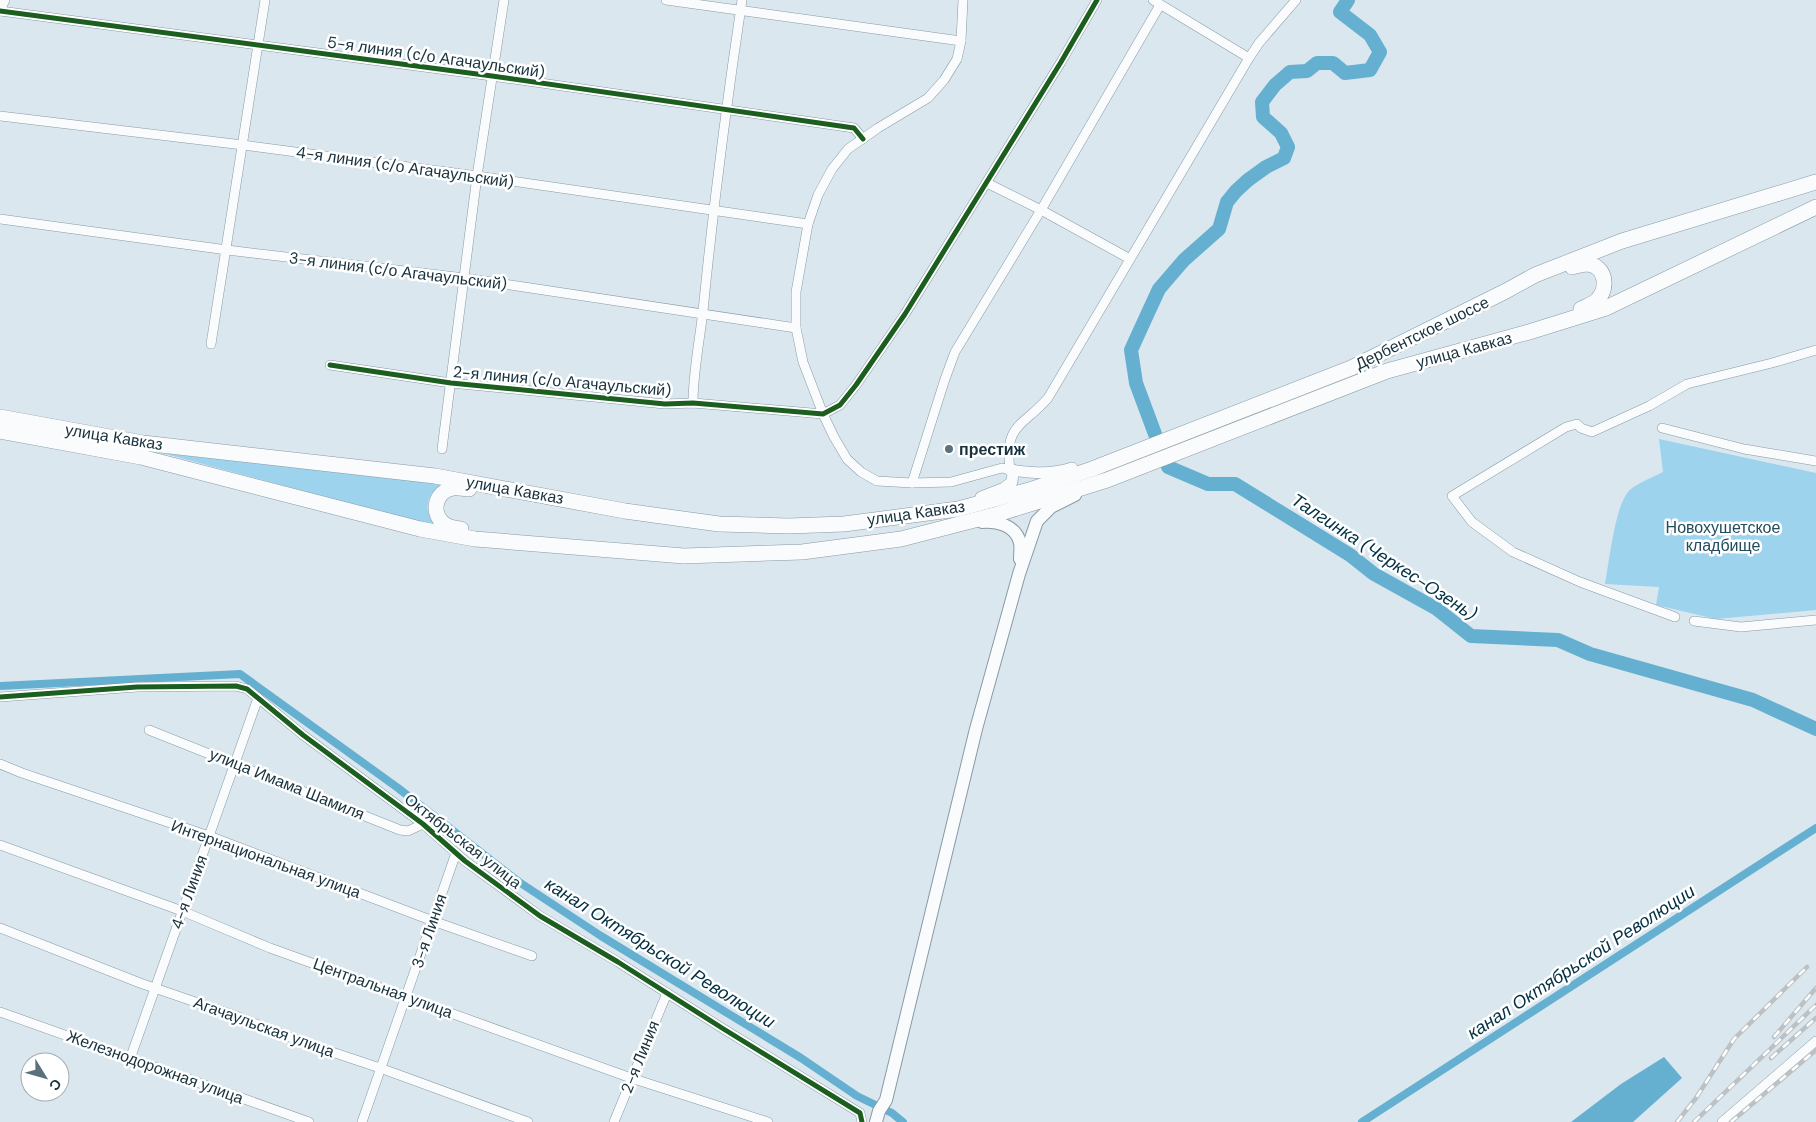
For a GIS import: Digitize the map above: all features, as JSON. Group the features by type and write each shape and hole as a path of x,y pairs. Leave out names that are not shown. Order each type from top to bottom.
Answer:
{"highway":[{"name":"Дербентское шоссе","path":"1029,490 1124,456 1351,368 1535,275 1622,241 1816,182"},
{"name":"улица Кавказ","path":"0,417 143,443 435,476 625,511 719,524 789,526 998,514 1107,480 1387,371 1529,332 1606,308 1816,207"},
{"path":"1506,291 1578,265 1588,264 1604,277 1604,288 1597,301 1529,332"},
{"name":"улица Кавказ","path":"0,431 140,457 420,528 475,539 544,546"},
{"path":"557,498 454,488 445,491 439,496 436,504 436,513 440,521 447,526 544,546 684,556 802,552 901,539 959,516"},
{"name":"улица Кавказ","path":"959,516 1029,490"}],"main road":[{"path":"878,1115 976,729 1019,574 1037,522 1051,507 1107,480"},
{"path":"959,516 996,521 1012,529 1020,542 1019,574"}],"street":[{"path":"0,11 4,0"},
{"path":"211,344 265,0"},
{"path":"442,449 477,176 504,0"},
{"path":"666,0 961,41"},
{"path":"693,403 693,383 703,315 713,211 742,0"},
{"path":"963,0 961,41 957,58 944,80 928,98 848,149 832,169 818,195 808,224 796,292 796,328 804,362 823,414 847,459 861,472 878,481 912,483 950,482 1002,468 1048,473 1059,472 1124,456"},
{"path":"823,414 840,405 906,314 1097,0"},
{"path":"959,516 980,497 1004,488 1012,482 1013,473 1010,470 1008,451 1010,440 1016,429 1022,421 1048,398 1249,58 1259,43 1296,0"},
{"path":"912,483 955,352 1041,210 1156,2 1249,58"},
{"name":"5-я линия (с/о Агачаульский)","path":"0,11 492,76 854,128 863,139"},
{"name":"4-я линия (с/о Агачаульский)","path":"0,116 243,145 477,176 808,224"},
{"path":"987,183 1041,210 1130,259"},
{"name":"3-я линия (с/о Агачаульский)","path":"0,219 227,250 464,278 796,328"},
{"path":"1675,617 1580,582 1513,552 1472,522 1452,496 1566,427 1577,424 1581,428 1592,432 1649,406 1687,384 1816,350"},
{"name":"2-я линия (с/о Агачаульский)","path":"330,365 450,384 665,404 693,403 823,414"},
{"path":"1662,428 1744,449 1816,460"},
{"path":"1694,621 1741,627 1816,620"},
{"name":"Октябрьская улица","path":"0,696 137,687 236,686 247,689 311,741 423,824 456,853 540,916 618,962 861,1117"},
{"name":"4-я Линия","path":"130,1059 258,698"},
{"name":"улица Имама Шамиля","path":"150,730 400,830 408,832 423,824"},
{"name":"Интернациональная улица","path":"0,764 210,836 433,921 532,956"},
{"name":"Центральная улица","path":"0,845 182,911 270,948 632,1078 768,1122"},
{"name":"3-я Линия","path":"362,1122 456,853"},
{"name":"Агачаульская улица","path":"0,928 155,988 528,1122"},
{"name":"2-я Линия","path":"614,1122 667,993"},
{"name":"Железнодорожная улица","path":"0,1012 309,1122"},
{"path":"1722,1122 1816,1041"}],"green space":[{"name":"Новохушетское кладбище","path":"1659,439 1816,473 1816,610 1716,619 1656,605 1659,587 1605,584 1616,521 1624,498 1635,486 1663,472"},
{"path":"162,453 444,483 429,498 428,503 429,515 437,527"}],"shaded area":[{"path":"1664,1057 1682,1078 1633,1122 1571,1122 1621,1084"}],"waterway":[{"name":"Талгинка (Черкес-Озень)","path":"1155,434 1136,383 1131,350 1159,289 1184,260 1219,229 1227,202 1248,180 1266,167 1284,158 1288,147 1281,133 1263,117 1262,102 1275,85 1290,72 1307,71 1317,63 1333,63 1345,73 1370,70 1380,52 1370,35 1340,12 1348,0"},
{"name":"Талгинка (Черкес-Озень)","path":"1168,467 1208,484 1235,484 1350,555 1374,574 1437,609 1471,636 1558,640 1590,654 1753,700 1816,729"},
{"name":"канал Октябрьской Революции","path":"0,686 240,674 398,788 519,882 601,936 801,1058 857,1096 892,1113 903,1122"},
{"name":"канал Октябрьской Революции","path":"1362,1122 1816,828"}],"railway":[{"path":"1677,1122 1696,1098 1734,1039 1807,967"},
{"path":"1774,1037 1816,988"},
{"path":"1694,1122 1816,1005"},
{"path":"1771,1058 1816,1018"},
{"path":"1731,1122 1816,1050"}],"cycle path":[{"path":"330,365 451,383 665,404 693,403 823,414 840,405 905,314 1061,62 1097,0"},
{"path":"0,11 492,76 854,128 863,139"},
{"path":"0,697 137,687 236,686 247,689 303,735 423,824 465,861 540,916 618,962 860,1113 862,1122"}],"place":[{"name":"престиж","path":"949,449"}]}
